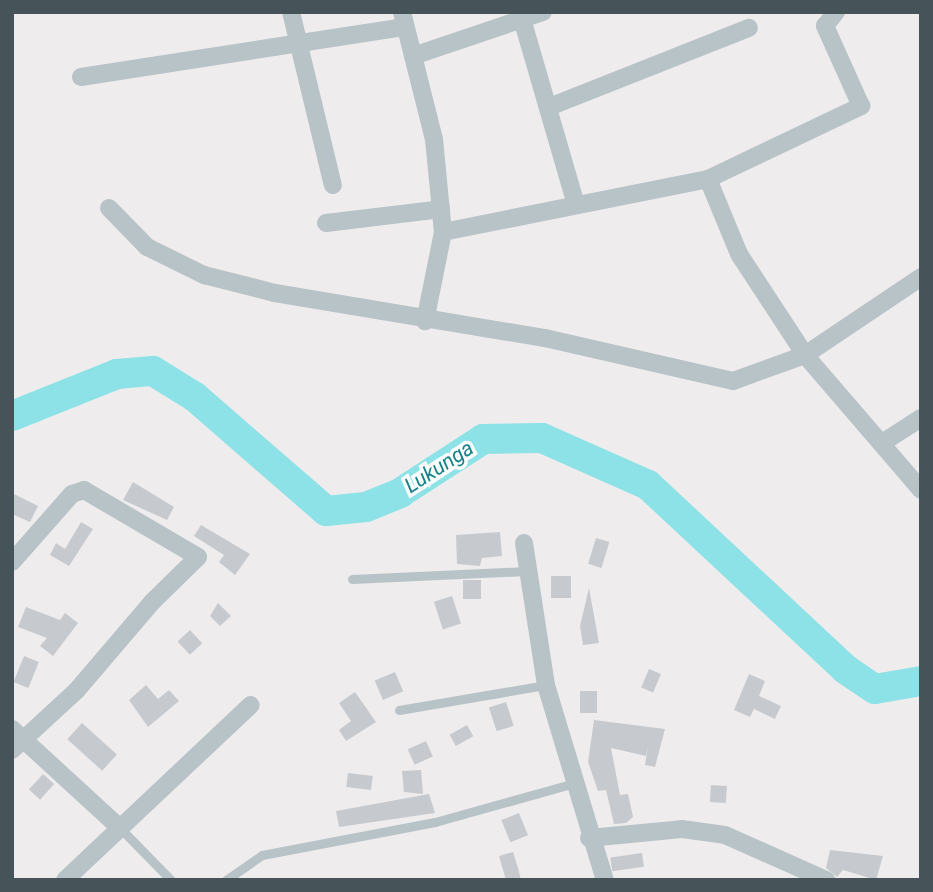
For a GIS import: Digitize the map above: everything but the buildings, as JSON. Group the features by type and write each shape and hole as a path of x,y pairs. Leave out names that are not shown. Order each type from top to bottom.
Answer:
{"street":[{"path":"291,12 333,184"},
{"path":"413,55 521,16 543,12"},
{"path":"443,232 708,178 861,106 825,26 836,12"},
{"path":"521,16 576,205"},
{"path":"81,77 298,42 404,19 434,139 443,232 425,321"},
{"path":"549,107 749,28"},
{"path":"708,178 739,254 805,355 921,490"},
{"path":"108,208 147,247 204,275 425,321 544,338 733,381 805,355 921,277"},
{"path":"326,223 441,209"},
{"path":"881,443 921,418"},
{"path":"12,562 72,494 84,490 198,557 153,600 76,691 16,739 120,828"},
{"path":"524,544 526,571 546,685 589,838 605,880"},
{"path":"65,880 251,705"},
{"path":"589,838 682,829 725,835 826,880"}],"lane":[{"path":"352,579 526,571"},
{"path":"399,710 546,685"},
{"path":"226,880 262,855 435,822 575,783"},
{"path":"120,828 171,880"}],"waterway":[{"name":"Lukunga","path":"12,416 117,374 153,371 195,397 326,511 366,507 400,493 483,439 542,438 648,485 845,669 875,689 921,681"}]}
